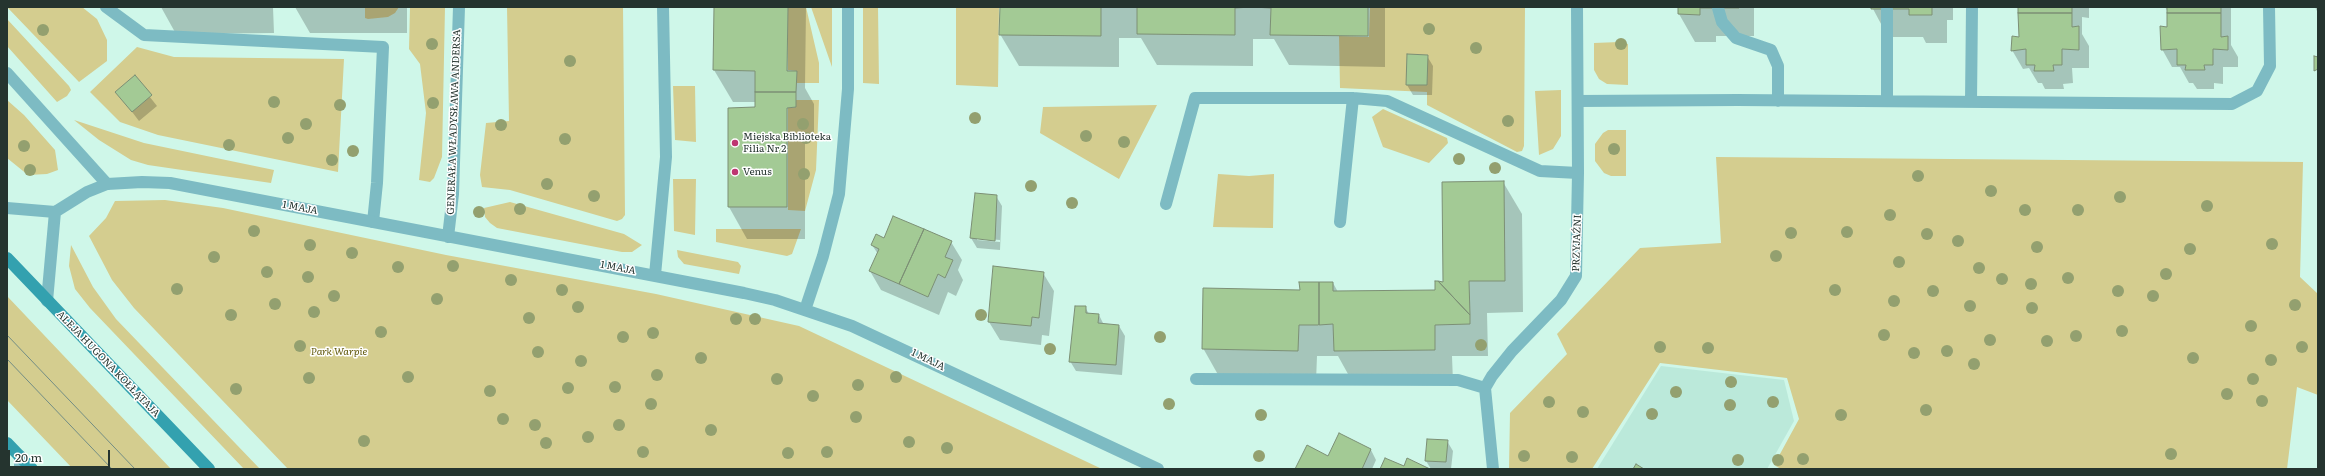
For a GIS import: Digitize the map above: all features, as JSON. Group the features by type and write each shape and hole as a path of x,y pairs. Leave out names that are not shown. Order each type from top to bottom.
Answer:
{"main road":[{"name":"ALEJA HUGONA KOŁŁĄTAJA","path":"7,258 209,469"},
{"path":"7,443 32,469"}],"street":[{"path":"106,7 144,35 383,47 377,182 373,222"},
{"name":"GENERAŁA WŁADYSŁAWA ANDERSA","path":"448,237 454,194 458,7"},
{"path":"655,275 666,157 663,7"},
{"path":"805,310 823,256 839,194 848,89 848,7"},
{"name":"PRZYJAŹNI","path":"1485,388 1492,376 1512,351 1561,300 1576,276 1578,173 1577,7"},
{"path":"1971,102 1972,7"},
{"path":"1578,101 1778,100 2232,104 2257,91 2270,66 2269,7"},
{"path":"1718,8 1722,22 1736,38 1771,50 1778,66 1778,100"},
{"path":"1887,9 1887,101"},
{"path":"7,73 107,184"},
{"path":"1166,204 1195,98 1353,98 1387,101 1540,171 1578,173"},
{"path":"1340,222 1353,98"},
{"name":"1 MAJA","path":"55,212 88,192 107,184 142,182 170,183 744,293 805,310 852,326 899,346 1158,469"},
{"path":"7,208 55,212 47,301"},
{"path":"1196,379 1458,380 1485,388 1493,469"},
{"path":"20,456 20,469"}],"shaded area":[{"path":"1661,366 1784,380 1794,421 1767,469 1597,469"}],"green space":[{"path":"7,7 82,7 97,19 107,40 107,61 79,82"},
{"path":"365,7 399,7 395,13 388,17 368,19 365,18"},
{"path":"410,7 445,7 442,157 434,178 430,182 419,180 426,113 420,64 409,49"},
{"path":"507,7 623,7 625,215 622,219 617,221 510,190 482,187 480,175 486,123 509,121"},
{"path":"788,7 806,7 819,63 819,83 797,83 797,71 788,70"},
{"path":"811,7 832,7 832,67"},
{"path":"863,7 878,7 879,84 863,83"},
{"path":"956,7 999,7 998,87 956,85"},
{"path":"1370,7 1525,7 1524,146 1522,151 1517,152 1427,105 1427,92 1340,88 1339,36 1369,37"},
{"path":"7,19 69,86 71,90 67,96 57,102 7,46"},
{"path":"1619,42 1628,44 1628,85 1607,84 1599,79 1594,70 1594,43"},
{"path":"137,47 174,57 344,59 338,172 158,135 120,122 90,92"},
{"path":"673,86 695,86 696,142 675,140"},
{"path":"1561,90 1561,136 1553,149 1539,155 1535,91"},
{"path":"7,100 24,115 55,150 58,170 47,174 28,175 7,158"},
{"path":"796,100 819,100 816,170 805,211 788,210 788,108 796,107"},
{"path":"1157,105 1119,179 1040,133 1043,107"},
{"path":"1383,109 1447,138 1448,143 1429,163 1383,147 1372,117"},
{"path":"74,120 144,143 274,170 271,183 148,165 131,160 99,140"},
{"path":"1608,130 1626,130 1626,176 1611,176 1604,173 1595,161 1595,144 1603,133"},
{"path":"1716,157 2303,162 2300,277 2318,294 2318,395 2297,387 2287,469 1781,469 1774,465 1799,419 1787,378 1660,363 1592,469 1509,469 1510,413 1567,354 1557,334 1640,248 1721,243"},
{"path":"1218,174 1249,176 1274,174 1273,228 1213,227"},
{"path":"673,179 696,179 695,235 674,231"},
{"name":"Park Warpie","path":"165,200 223,208 446,255 656,294 799,326 1102,469 288,469 134,308 112,280 89,236 106,218 115,201"},
{"path":"510,202 624,234 642,245 632,252 622,252 497,228 485,217 484,208"},
{"path":"716,229 801,229 792,254 787,256 716,242"},
{"path":"71,245 93,287 116,319 260,469 244,469 90,308 75,289 69,266"},
{"path":"677,250 738,262 741,266 739,274 684,264 678,257"},
{"path":"7,296 171,469 73,469 7,400"}],"building":[{"path":"714,7 788,7 787,71 797,71 796,92 755,92 755,71 713,70"},
{"path":"1000,7 1101,7 1101,36 999,35"},
{"path":"1137,7 1252,7 1235,8 1235,35 1137,34"},
{"path":"1252,7 1368,7 1368,36 1270,35 1271,8"},
{"path":"1678,7 1739,8 1700,8 1700,15 1678,14"},
{"path":"1871,7 1932,7 1932,15 1909,15 1909,9 1871,9"},
{"path":"2018,7 2072,7 2072,13 2018,13"},
{"path":"2167,7 2221,7 2221,13 2167,13"},
{"path":"2018,13 2072,13 2072,27 2079,26 2079,50 2062,49 2062,65 2053,65 2054,71 2034,71 2035,65 2026,65 2026,49 2011,51 2012,36 2019,37"},
{"path":"2167,13 2221,13 2221,37 2228,36 2228,50 2213,49 2213,65 2204,65 2205,70 2185,70 2186,65 2177,65 2177,49 2161,50 2160,26 2167,27"},
{"path":"1407,54 1428,55 1427,85 1406,85"},
{"path":"2314,56 2318,57 2318,69 2314,71"},
{"path":"135,75 152,95 132,112 115,92"},
{"path":"755,92 796,92 796,107 787,108 787,207 728,207 728,108 755,107"},
{"path":"1504,181 1505,281 1469,281 1470,315 1438,281 1443,282 1442,182"},
{"path":"975,193 997,195 995,241 970,238"},
{"path":"893,216 924,229 899,284 869,271 879,249 871,245 876,234 884,238"},
{"path":"924,229 952,241 945,257 953,260 945,278 938,274 928,297 899,284"},
{"path":"993,266 1044,272 1039,318 1032,317 1031,326 988,322"},
{"path":"1435,281 1438,281 1470,315 1470,324 1435,325 1435,350 1334,351 1333,324 1319,325 1319,282 1333,282 1333,291 1435,290"},
{"path":"1299,282 1319,282 1319,325 1299,325 1298,351 1202,349 1203,288 1300,290"},
{"path":"1075,306 1086,306 1086,313 1099,314 1098,323 1119,325 1116,365 1069,362"},
{"path":"1339,433 1371,449 1362,469 1295,469 1307,445 1328,456"},
{"path":"1427,439 1448,440 1446,462 1425,461"},
{"path":"1385,458 1404,466 1407,458 1430,469 1380,469"},
{"path":"1636,464 1644,469 1633,469"}],"tram line":[{"path":"7,335 135,469"},
{"path":"7,359 112,469"}],"place":[{"name":"Miejska Biblioteka Filia Nr 2","path":"735,143"},
{"name":"Venus","path":"735,172"}]}
